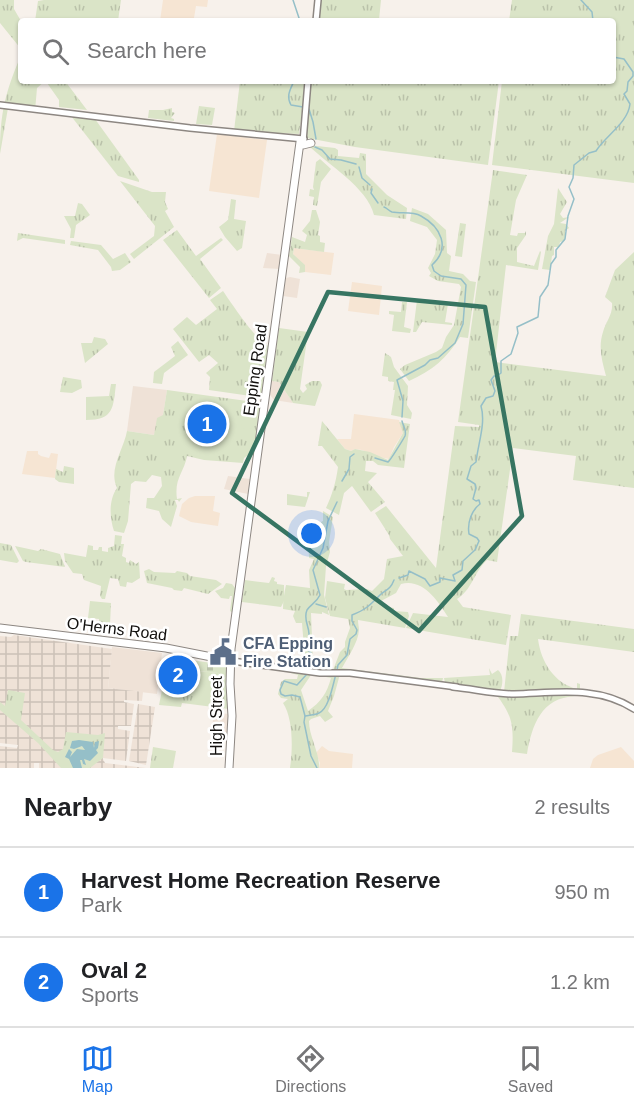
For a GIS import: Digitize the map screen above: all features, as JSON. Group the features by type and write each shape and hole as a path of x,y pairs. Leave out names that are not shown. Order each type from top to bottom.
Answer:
{"main road":[{"path":"316,18 318,0"},
{"name":"Epping Road","path":"231,663 288,276 288,245 308,84"},
{"path":"0,105 302,140"},
{"path":"198,129 302,140"},
{"name":"Epping Road","path":"231,663 251,498 302,140"},
{"path":"288,205 290,214"},
{"path":"249,536 250,551"},
{"name":"O'Herns Road","path":"0,630 166,651 231,663"},
{"path":"231,663 509,693 579,693 618,700 634,711"},
{"name":"High Street","path":"230,765 231,663"},
{"name":"High Street","path":"230,765 234,713 231,663"}],"highlighted area":[{"path":"328,292 485,307 522,516 419,631 232,493"}],"shaded area":[{"path":"163,0 208,0 207,7 196,6 194,18 160,18"},
{"path":"217,134 267,140 259,198 209,191"},
{"path":"294,248 334,253 331,275 305,272 305,267 293,254"},
{"path":"267,253 282,255 280,269 263,268"},
{"path":"286,278 300,279 297,298 283,296"},
{"path":"352,282 382,286 379,315 348,311"},
{"path":"272,381 279,382 293,403 274,400 270,395"},
{"path":"133,386 167,390 163,415 154,435 127,431"},
{"path":"354,414 399,420 403,433 389,459 362,450 345,449 337,439 351,439"},
{"path":"27,451 38,451 41,456 49,458 51,453 58,454 55,478 22,474"},
{"path":"228,476 250,479 248,494 224,489"},
{"path":"195,496 215,496 213,511 220,513 218,526 191,522 179,516 182,504"},
{"path":"14,635 112,649 108,688 143,692 142,701 124,700 124,702 134,704 131,726 118,726 118,729 130,731 126,761 103,759 105,763 146,768 39,768 39,763 34,763 34,768 0,768 0,746 17,748 18,745 0,743 0,636"},
{"path":"112,647 162,653 157,694 108,688"},
{"path":"138,704 155,707 146,765 129,761"},
{"path":"214,712 228,714 227,738 211,736"},
{"path":"322,746 329,751 353,754 352,768 319,768 320,763 316,753"},
{"path":"621,747 634,761 634,768 590,768 593,759 598,755"}],"green space":[{"path":"0,0 14,0 14,9 19,18 18,45 0,23"},
{"path":"121,0 118,18 35,18 38,1"},
{"path":"320,0 381,0 379,18 317,18"},
{"path":"512,0 634,0 634,183 492,165 502,84 616,84 616,18 509,18"},
{"path":"18,63 18,84 42,84 37,88 35,111 8,108 0,154 4,103"},
{"path":"48,84 67,84 87,110 59,107 59,100"},
{"path":"240,84 306,84 299,134 234,131"},
{"path":"309,84 499,84 488,165 355,147 302,137"},
{"path":"199,106 215,108 212,125 196,124"},
{"path":"172,108 172,112 175,113 171,118 174,121 148,118 149,110"},
{"path":"71,116 95,119 139,182 118,176"},
{"path":"308,145 335,148 338,150 338,156 359,158 360,153 366,154 366,174 387,195 407,208 406,219 374,215 364,195"},
{"path":"320,159 331,169 321,182 317,206 313,205 314,197 309,196 310,189 314,190 316,162"},
{"path":"493,170 527,175 516,200 510,235 517,236 518,233 526,231 526,235 517,248 517,262 534,266 541,252 538,270 506,265 495,362 606,376 601,343 612,303 605,297 615,270 634,252 634,488 573,480 576,456 513,448 497,562 487,560 466,591 457,599 463,607 511,615 506,645 406,628 413,613 448,617 429,592 416,584 401,584 396,593 381,601 381,606 394,608 394,611 408,612 405,628 358,620 357,640 342,668 421,678 443,678 442,683 317,671 317,668 333,670 340,652 345,647 350,628 348,619 330,616 325,598 327,581 345,584 344,589 346,590 367,589 372,591 384,579 387,559 403,556 375,513 386,506 436,568 455,426 479,427 479,425 458,422"},
{"path":"120,181 152,192 166,192 165,202 168,209 165,211 174,227 134,259 130,254 154,236 155,226"},
{"path":"558,188 567,202 560,214 563,218 569,217 560,223 566,224 569,228 565,231 565,241 560,242 559,247 554,247 550,270 542,269 548,236 554,224"},
{"path":"231,199 236,200 234,219 246,221 242,248 237,251 219,227 228,220"},
{"path":"78,203 82,204 90,215 76,225 74,238 70,238 71,229 64,216 75,216"},
{"path":"412,208 428,214 446,230 447,253 451,256 449,271 463,274 470,281 476,282 468,338 460,337 438,363 409,381 400,369 442,348 454,325 461,287 459,284 438,281 429,276 431,273 428,268 435,254 437,240 427,227 410,221"},
{"path":"312,210 316,210 320,222 318,235 320,242 325,243 324,252 294,248 293,254 305,265 305,272 299,273 300,267 289,256 292,237 305,242 307,235 302,231 310,221"},
{"path":"460,223 466,224 462,257 455,256"},
{"path":"177,230 196,256 221,238 223,240 200,259 221,288 209,298 163,240"},
{"path":"18,233 65,240 65,244 23,238 17,241"},
{"path":"71,241 101,245 113,259 125,253 131,262 120,270 112,271 98,250 70,245"},
{"path":"223,291 252,330 269,346 263,395 258,397 209,390 210,377 206,373 218,363 209,355 199,362 173,329 187,317 196,325 217,309 210,300"},
{"path":"417,300 448,304 445,322 452,323 452,325 422,322 416,332 413,332"},
{"path":"402,302 407,302 404,327 411,329 410,333 392,331 394,315 389,314 389,311 401,312"},
{"path":"279,328 308,332 300,389 303,393 307,389 305,385 312,381 320,381 322,385 315,406 293,403 279,382 272,381"},
{"path":"94,337 105,339 108,344 85,363 81,343 92,343"},
{"path":"178,341 188,355 164,373 162,384 153,383 154,372 175,356 171,347"},
{"path":"385,353 391,357 394,367 408,386 407,405 412,413 411,419 391,415 395,390 393,390 394,382 382,376"},
{"path":"63,377 81,380 82,388 72,393 60,392"},
{"path":"111,384 116,384 113,406 110,411 102,418 86,420 86,397 109,396"},
{"path":"167,390 262,403 254,455 248,455 244,458 243,463 204,460 187,456 176,492 177,499 182,498 179,502 175,500 177,506 171,527 162,519 159,511 146,508 147,498 154,498 162,486 161,477 152,475 146,482 135,481 131,484 128,521 124,533 114,531 111,510 112,499 117,488 115,466 127,431 154,435 157,418 163,415"},
{"path":"244,409 256,411 253,429 241,428"},
{"path":"322,421 345,449 370,452 388,460 403,433 399,422 410,424 404,468 366,461 365,471 377,473 368,482 385,502 371,512 352,486 344,493 339,515 326,508 334,488 338,467 322,446 318,446"},
{"path":"208,422 218,433 205,446 195,435 200,425 203,427"},
{"path":"64,466 74,468 74,484 59,482 55,479 56,469 63,472"},
{"path":"307,492 310,492 305,507 287,505 287,494 307,497"},
{"path":"323,511 333,517 324,595 329,615 322,612 322,614 311,613 313,663 316,664 315,670 303,670 302,623 296,623 293,616 295,611 283,609 284,597 286,585 310,588 309,570 314,559 309,558 308,533 319,534"},
{"path":"115,535 122,536 121,544 124,544 122,556 126,558 126,562 129,563 130,560 136,564 139,562 140,578 132,583 127,582 126,587 120,586 118,579 110,578 105,599 102,599 101,586 84,580 82,574 73,573 65,561 64,553 86,557 88,545 93,546 93,550 102,547 102,551 108,552 108,548 114,546"},
{"path":"0,543 11,545 19,561 17,563 0,560"},
{"path":"15,546 60,554 65,567 23,561"},
{"path":"149,569 154,572 187,573 190,576 216,580 222,584 208,594 184,588 182,591 174,590 147,583 144,571"},
{"path":"272,577 275,578 274,581 277,584 284,585 284,601 281,607 242,602 245,580 269,583"},
{"path":"226,583 232,584 235,588 233,613 230,611 232,596 229,599 221,598 215,591 223,588"},
{"path":"90,601 111,603 110,625 99,624 99,619 88,618"},
{"path":"521,614 634,629 634,652 538,639 542,656 555,677 577,689 577,683 580,684 580,690 504,692 510,636 518,636"},
{"path":"169,655 191,660 190,673 198,671 218,673 221,677 227,678 229,709 182,703 181,707 159,705"},
{"path":"191,660 226,665 227,678 221,677 218,673 198,671 196,674 190,673"},
{"path":"175,662 184,663 188,671 186,682 178,689 171,687 167,677 168,670"},
{"path":"489,668 492,674 498,670 502,677 500,691 445,683 444,678 490,675"},
{"path":"280,670 314,675 311,675 301,690 308,711 320,701 331,678 321,676 340,674 328,711 333,717 325,722 320,716 309,721 319,768 290,768 291,734 289,717 283,703 288,699 281,698 278,694 281,682 285,679 297,679 298,675"},
{"path":"206,677 211,678 217,684 217,694 211,700 206,701 201,700 195,694 194,689 195,684 201,678"},
{"path":"8,690 25,693 21,720 53,750 58,752 63,749 66,732 98,735 105,733 103,758 90,768 61,768 38,743 0,710 0,702 5,706"},
{"path":"495,693 575,696 554,702 540,715 535,723 527,754 512,752 511,720"},
{"path":"153,747 176,751 173,768 150,768"}],"water":[{"path":"72,741 93,742 94,748 95,742 99,741 96,750 98,753 90,761 84,759 86,765 80,760 82,768 73,768 69,759 65,757 69,749 72,752 70,757 77,749 85,750 82,746 70,748"}],"waterway":[{"path":"293,0 299,18"},
{"path":"581,0 592,12 593,18"},
{"path":"399,578 408,575 409,571 425,579 430,586 440,582 440,578 455,581 453,575 462,570 463,561 475,550 479,541 469,534 471,517 480,504 479,500 473,499 475,484 467,479 471,466 476,462 482,426 481,406 486,398 493,396 495,391 491,380 501,373 501,361 511,354 518,333 517,327 538,317 540,297 548,285 551,264 556,257 556,250 565,239 568,216 574,199 569,187 573,178 574,165 589,153 596,151 621,123 628,111 630,104 624,94 633,72 624,59 616,58"},
{"path":"293,84 289,93 291,105 303,107"},
{"path":"309,109 316,139"},
{"path":"315,147 322,150 330,159 356,164"},
{"path":"359,167 362,178 370,185"},
{"path":"372,189 371,193 378,203"},
{"path":"384,207 392,212 418,214 434,226 442,245 441,252 432,265 434,271 441,276 461,279 466,285 463,324 455,343 438,358 430,360 397,380 403,401 402,417"},
{"path":"375,458 389,461 405,436 402,421"},
{"path":"342,481 349,469 350,457 354,454"},
{"path":"308,670 311,653 307,649 309,631 306,613 320,595 313,570 323,548 328,521 337,502"},
{"path":"337,670 338,665 347,655 350,639 356,634 357,630 352,621 352,615 368,606 389,588 394,580"},
{"path":"316,604 326,607"},
{"path":"305,716 300,697 285,696 280,690 284,681 297,685 307,674"},
{"path":"317,768 311,756 304,722 305,716 319,713 325,707 336,674"}],"place":[{"name":"Harvest Home Recreation Reserve","path":"207,424"},
{"name":"CFA Epping Fire Station","path":"223,652"},
{"name":"Oval 2","path":"178,675"}]}
